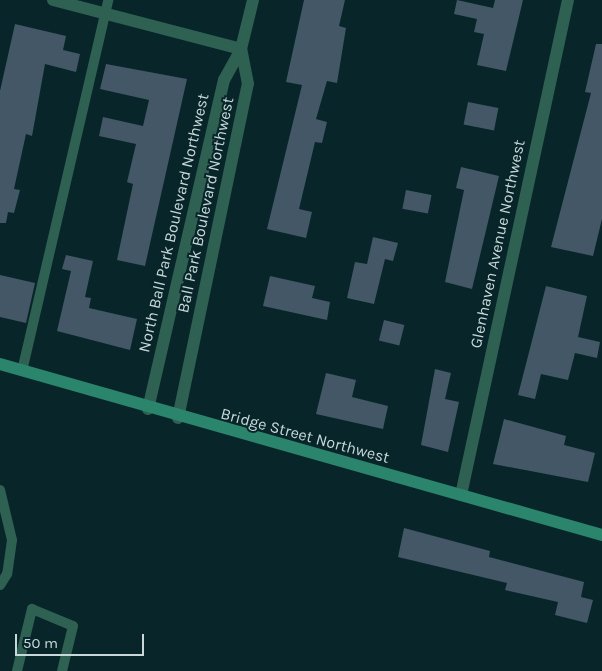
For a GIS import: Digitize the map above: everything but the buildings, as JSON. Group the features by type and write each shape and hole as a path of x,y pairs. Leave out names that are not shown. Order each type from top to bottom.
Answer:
{"main road":[{"name":"Bridge Street Northwest","path":"0,364 178,418 602,535"}],"street":[{"path":"53,0 242,49"},
{"name":"Ball Park Boulevard Northwest","path":"178,418 248,84 242,49 253,0"},
{"name":"Glenhaven Avenue Northwest","path":"461,495 568,0"},
{"name":"North Ball Park Boulevard Northwest","path":"148,409 224,80 242,49"}],"lane":[{"path":"22,371 108,0"},
{"path":"0,490 12,540 7,574 0,585"},
{"path":"17,671 32,609 73,626 62,671"}]}
